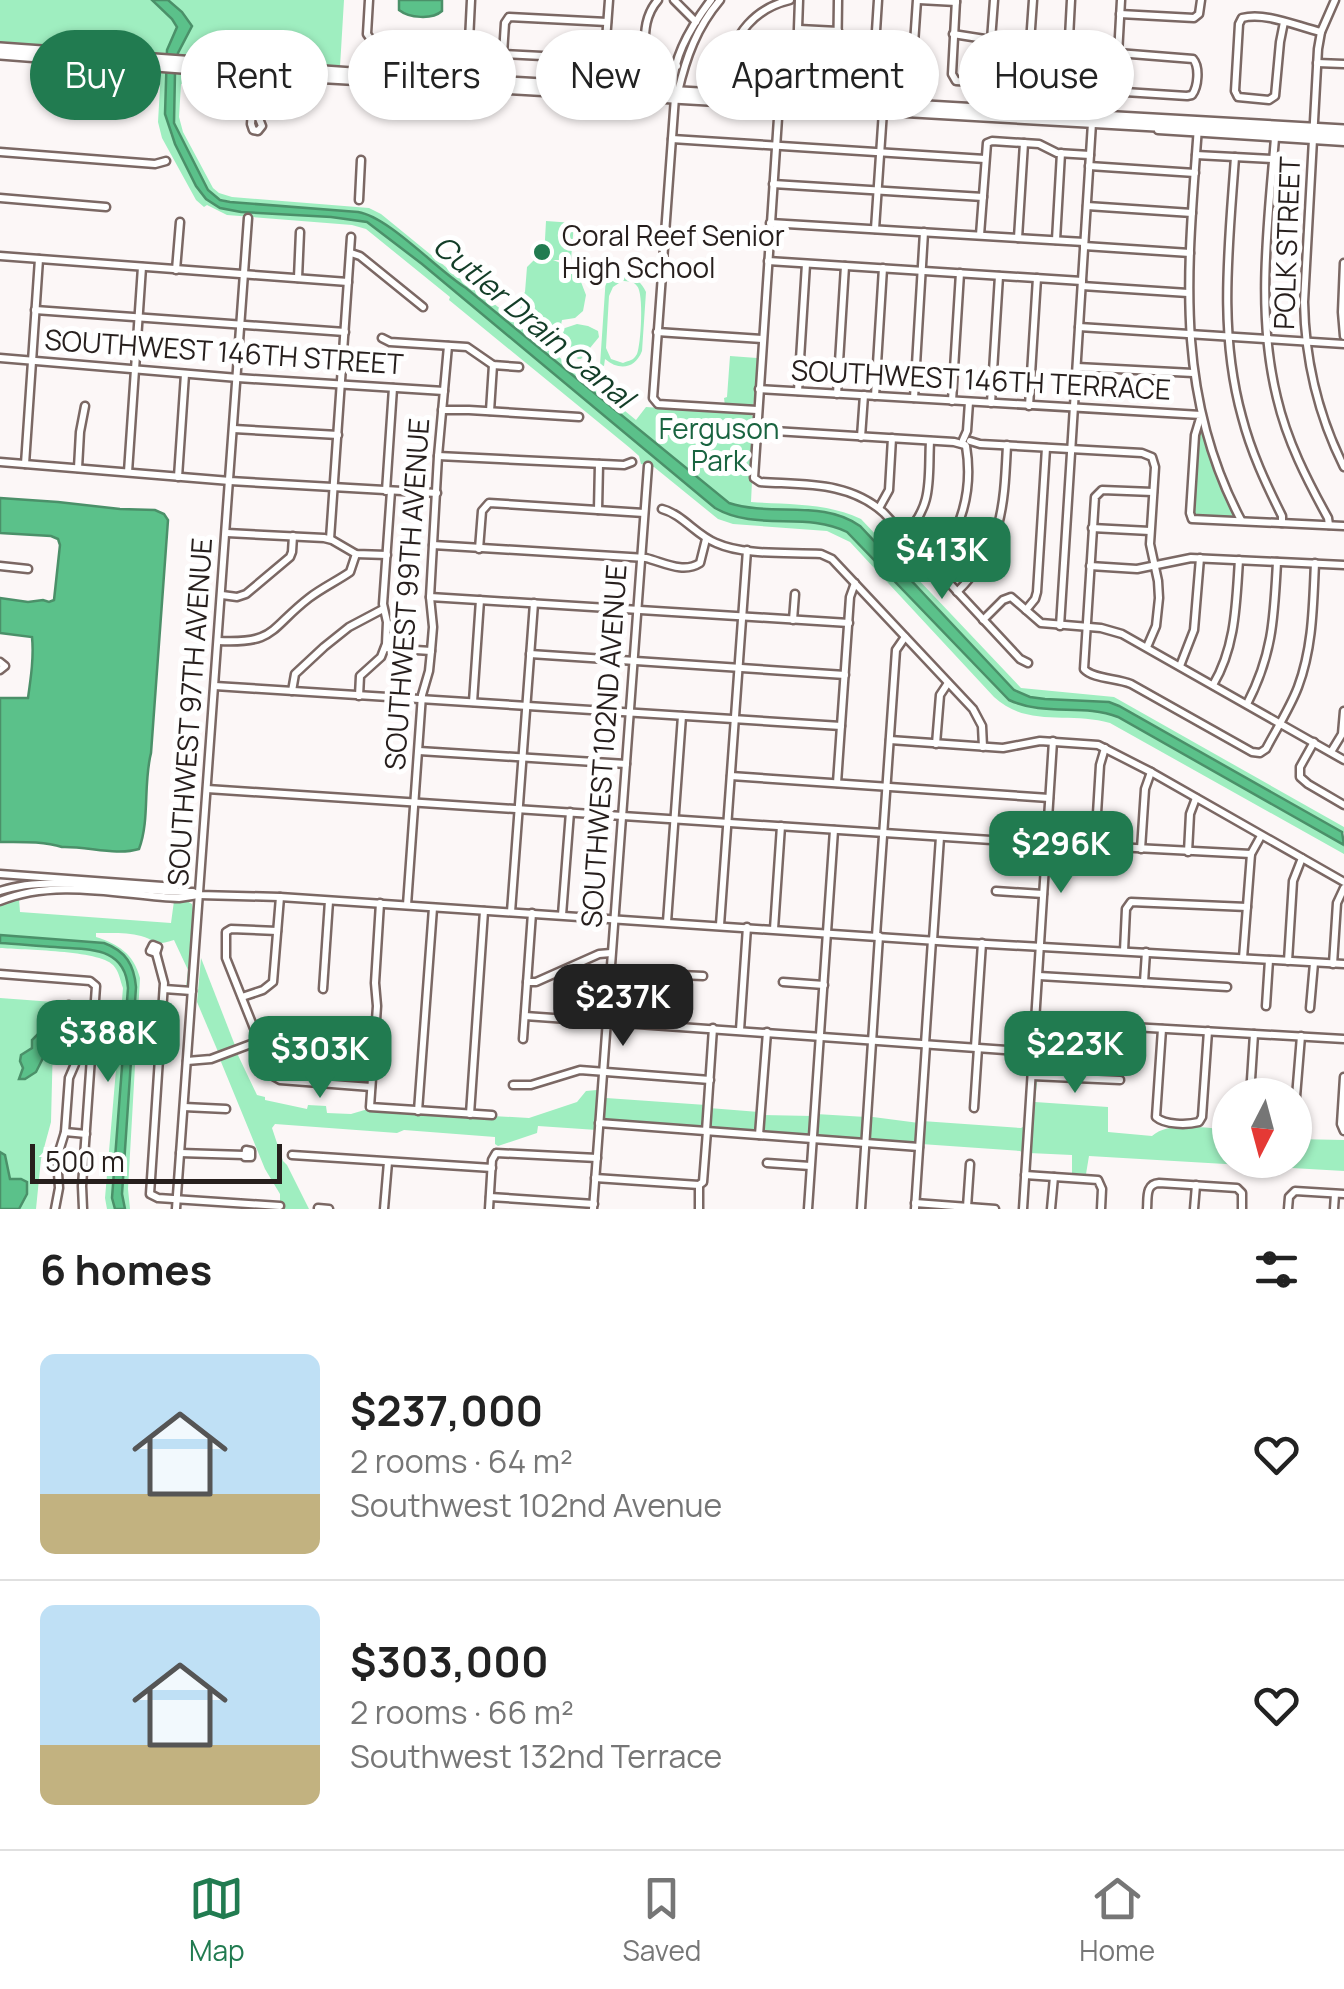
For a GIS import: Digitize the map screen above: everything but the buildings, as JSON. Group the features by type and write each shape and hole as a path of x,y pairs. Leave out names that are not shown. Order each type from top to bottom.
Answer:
{"main road":[{"path":"0,51 181,65"},
{"path":"939,111 1344,136"}],"street":[{"path":"370,0 367,34 376,43 460,48 467,45 471,0"},
{"path":"516,55 603,58 609,0"},
{"path":"658,0 646,25 644,58 646,62 677,66"},
{"path":"674,0 698,24"},
{"path":"676,80 677,66 712,0"},
{"path":"676,92 698,24 720,0"},
{"path":"745,30 766,8 790,0"},
{"path":"799,0 799,29 818,30"},
{"path":"838,0 838,30"},
{"path":"876,30 878,0"},
{"path":"915,30 918,0 956,1 952,74 959,82"},
{"path":"992,30 994,0"},
{"path":"1031,30 1032,0"},
{"path":"1068,30 1071,0"},
{"path":"1119,30 1121,0"},
{"path":"1120,14 1189,19 1197,17 1201,0"},
{"path":"1284,22 1274,98 1240,98 1236,95 1241,18 1251,16 1284,22 1320,32 1336,0"},
{"path":"506,30 507,18 513,16 608,22"},
{"name":"POLK STREET","path":"1320,32 1304,287 1306,343 1318,404 1344,466"},
{"path":"954,34 959,35"},
{"path":"1134,54 1193,59 1197,66 1192,95 1134,92"},
{"path":"1317,63 1344,64"},
{"path":"258,71 258,116 262,126 256,131 252,126 258,71"},
{"path":"673,120 654,402 758,410"},
{"path":"777,120 755,480 840,488 879,508 1028,663"},
{"path":"876,229 882,120"},
{"path":"1060,626 1092,121"},
{"path":"1242,522 1219,473 1193,372 1188,293 1198,128 1274,138 1313,134"},
{"path":"1274,138 1265,300 1267,340 1286,428 1301,468 1328,518 1328,526"},
{"path":"672,139 985,159"},
{"path":"980,235 987,143 1040,144 1062,153 1090,154"},
{"path":"1018,238 1024,143"},
{"path":"0,152 155,164 166,161"},
{"path":"1056,240 1062,153"},
{"path":"1196,155 1273,159"},
{"path":"1235,157 1228,338 1242,418 1282,524"},
{"path":"358,200 361,160"},
{"path":"1089,166 1195,173"},
{"path":"773,184 982,197"},
{"path":"0,198 106,206"},
{"path":"1086,206 1192,212"},
{"name":"SOUTHWEST 97TH AVENUE","path":"176,1209 248,218"},
{"path":"176,270 180,222"},
{"path":"770,223 1056,240 1190,253"},
{"path":"298,278 300,232"},
{"path":"914,398 924,232"},
{"path":"330,539 351,237"},
{"path":"351,253 360,256 422,307"},
{"path":"0,256 348,282"},
{"path":"25,464 39,259"},
{"path":"768,262 1037,278 1188,293"},
{"path":"1344,263 1344,336"},
{"path":"798,391 806,264"},
{"path":"837,394 845,266"},
{"path":"128,472 142,267"},
{"path":"875,396 884,268"},
{"path":"952,401 960,273"},
{"path":"991,403 999,276"},
{"path":"1029,406 1037,278"},
{"path":"36,310 345,332"},
{"path":"1079,326 1344,344"},
{"path":"658,332 762,339"},
{"path":"382,338 390,342 472,348 493,364 519,367"},
{"name":"SOUTHWEST 99TH AVENUE","path":"407,905 423,687 432,651 430,597 448,346"},
{"name":"SOUTHWEST 146TH STREET","path":"0,358 444,391"},
{"path":"490,411 493,364"},
{"path":"1077,367 1193,372"},
{"path":"178,476 185,374"},
{"path":"358,696 360,676 381,657 385,648 393,388"},
{"name":"SOUTHWEST 146TH TERRACE","path":"758,389 1201,414"},
{"path":"861,436 864,396"},
{"path":"930,563 950,542 965,504 969,402"},
{"path":"78,468 85,406"},
{"path":"442,410 579,417"},
{"path":"1201,414 1195,434 1192,519 1344,526"},
{"path":"234,428 338,435"},
{"path":"757,430 1142,453 1153,459 1150,552 1159,587 1158,618 1146,647"},
{"path":"879,508 889,490 892,438"},
{"path":"904,535 919,520 926,504 930,441"},
{"path":"957,592 981,565 998,530 1004,505 1008,446"},
{"path":"1026,610 1037,594 1046,448"},
{"path":"438,456 624,465 632,462"},
{"path":"0,462 437,494"},
{"path":"598,464 598,510"},
{"name":"SOUTHWEST 102ND AVENUE","path":"593,1206 648,466"},
{"path":"1153,492 1097,493 1083,662 1088,674 1128,682 1250,751 1266,749 1294,698 1311,629 1316,564"},
{"path":"479,548 486,504 644,513"},
{"path":"662,508 726,547 826,556 834,561 982,722 983,747"},
{"path":"1092,528 1150,530"},
{"path":"226,532 330,539 356,554 387,555"},
{"path":"222,595 240,597 248,592 290,556 293,536"},
{"path":"433,546 640,558 667,566 697,566 706,538"},
{"path":"720,925 747,550"},
{"path":"218,640 248,642 268,635 309,598 350,572 356,554"},
{"path":"1090,566 1137,568 1200,558 1344,565"},
{"path":"1180,666 1194,633 1200,558"},
{"path":"1213,685 1231,643 1239,560"},
{"path":"1247,704 1270,646 1277,562"},
{"path":"0,566 28,569"},
{"path":"838,783 850,597 855,584"},
{"path":"793,620 795,594"},
{"path":"983,620 1011,596 1039,622 1117,632 1344,760"},
{"path":"430,597 849,623"},
{"path":"473,702 480,600"},
{"path":"511,912 534,603"},
{"path":"292,691 295,674 324,647 358,621 384,610"},
{"path":"861,1209 896,648 905,637"},
{"path":"385,648 432,651"},
{"path":"530,654 845,674"},
{"path":"0,662 5,666 0,670"},
{"path":"936,744 939,697 948,683"},
{"path":"215,686 842,726"},
{"path":"1331,752 1341,736 1344,711"},
{"path":"667,922 682,716"},
{"path":"890,740 1007,748 1032,741 1053,741 1105,748 1344,885 1337,903 1333,964"},
{"path":"1023,1209 1053,741"},
{"path":"1314,742 1299,775 1344,805"},
{"path":"1095,846 1100,765 1105,748"},
{"path":"418,751 626,764"},
{"path":"1142,849 1145,792 1151,772"},
{"path":"732,776 1050,798"},
{"path":"207,789 1251,854"},
{"path":"1188,852 1190,814 1196,798"},
{"path":"562,915 570,812"},
{"path":"774,929 781,826"},
{"path":"808,1209 834,830"},
{"path":"940,836 915,1206 995,1209"},
{"path":"1244,958 1251,854 1261,836"},
{"path":"1288,961 1293,881 1302,858"},
{"path":"0,874 176,887"},
{"path":"0,891 39,884 192,892 1344,964"},
{"path":"0,902 52,890 178,898 199,895"},
{"path":"996,892 1043,894"},
{"path":"242,997 270,986 274,980 280,897"},
{"path":"322,989 329,900"},
{"path":"1124,951 1126,909 1130,902 1247,906"},
{"path":"380,903 370,1107 492,1115"},
{"path":"418,1111 433,907"},
{"path":"470,1114 484,910"},
{"path":"523,1039 532,913"},
{"path":"278,931 232,928 226,932 224,952 276,1079 371,1086"},
{"path":"740,1030 747,928"},
{"path":"974,1108 982,943"},
{"path":"1144,982 1146,952"},
{"path":"156,953 164,989 150,1194 158,1198 280,1206"},
{"path":"528,982 601,953 612,953"},
{"path":"1266,1006 1269,960"},
{"path":"1310,1008 1314,963"},
{"path":"610,972 703,976"},
{"path":"0,974 93,982 97,992 83,1209"},
{"path":"1039,976 1227,987"},
{"path":"783,982 824,985"},
{"path":"164,989 192,990"},
{"path":"55,1209 59,1188 57,1160 65,1132 69,1078 76,1064 68,1034 70,1005"},
{"path":"525,1016 1034,1052"},
{"path":"186,1061 211,1059 299,1026 375,1030"},
{"path":"1036,1027 1162,1028 1344,1039"},
{"path":"699,1209 713,1028"},
{"path":"1162,1028 1156,1111 1157,1118 1166,1122 1198,1122 1202,1117 1208,1031"},
{"path":"759,1136 766,1032"},
{"path":"1251,1078 1254,1034"},
{"path":"1298,1078 1301,1036"},
{"path":"513,1085 532,1085 577,1070 710,1080"},
{"path":"1032,1076 1120,1080"},
{"path":"1344,1078 1340,1124 1344,1131"},
{"path":"184,1106 226,1109"},
{"path":"599,1122 918,1147"},
{"path":"65,1132 86,1134"},
{"path":"489,1209 493,1155 500,1152 597,1158"},
{"path":"180,1153 244,1156"},
{"path":"292,1155 492,1168"},
{"path":"384,1209 388,1162"},
{"path":"767,1163 811,1166"},
{"path":"967,1207 970,1164"},
{"path":"1025,1175 1099,1181 1101,1209"},
{"path":"1052,1209 1054,1177"},
{"path":"595,1178 699,1185"},
{"path":"1147,1209 1153,1184 1239,1189 1242,1209"},
{"path":"1194,1209 1196,1185"},
{"path":"1288,1209 1292,1193 1301,1190 1340,1194 1334,1209"},
{"path":"490,1197 593,1206"},
{"path":"318,1208 329,1209"}],"green space":[{"path":"0,0 344,0 340,67 328,66 328,30 181,30 181,57 161,56 161,30 30,30 30,45 0,43"},
{"path":"161,70 167,72 165,114 171,136 198,189 213,204 224,209 367,222 715,508 747,519 815,523 847,532 1009,700 1037,708 1118,717 1344,845 1344,854 1110,723 1035,716 1007,707 850,542 827,531 733,524 718,519 654,467 641,464 630,448 366,229 227,215 204,207 196,200 162,138 158,122"},
{"name":"Ferguson Park","path":"176,71 181,71 179,117 183,132 219,193 369,208 381,214 636,420 646,407 750,414 755,418 751,502 820,507 861,519 1021,688 1114,697 1344,827 1344,833 1119,706 1030,697 1014,690 860,526 830,513 729,503 384,223 358,212 217,198 204,185 173,115"},
{"path":"546,221 574,223 571,260 553,260 576,269 586,295 583,311 557,326 526,320 520,311 527,267 536,258 544,258"},
{"path":"606,276 611,276 611,282 631,278 640,282 646,292 642,351 635,362 626,366 605,359 604,366 600,365","holes":["622,281 634,283 641,298 637,354 623,363 611,359 606,348 609,296"]},
{"path":"577,324 598,331 599,337 581,359 552,338"},
{"path":"758,351 757,398 753,407 725,406 730,356 757,358"},
{"path":"1201,432 1234,510 1233,518 1194,517 1191,511 1197,434"},
{"path":"19,899 20,912 171,923 174,901 192,904 190,983 186,988 188,970 174,940 158,943 136,935 96,933 96,937 129,956 140,978 130,1209 125,1209 122,1194 136,987 133,972 123,955 104,943 0,935 0,905"},
{"path":"0,943 94,951 122,966 128,988 113,1189 115,1209 107,1209 105,1198 123,988 118,973 113,965 93,956 0,948"},
{"path":"201,958 236,1048 219,1054 197,1002"},
{"path":"0,998 54,1002 51,1122 41,1159 36,1209 0,1209"},
{"path":"236,1051 257,1095 307,1109 308,1105 326,1106 327,1113 351,1114 368,1109 529,1118 577,1102 586,1091 597,1090 599,1076 597,1130 538,1126 537,1133 498,1146 495,1137 275,1124 272,1128 283,1161 309,1209 280,1209 280,1194 265,1169 219,1057"},
{"path":"607,1076 606,1098 706,1105 703,1127 604,1121"},
{"path":"1035,1080 1035,1102 1108,1107 1108,1132 1152,1136 1167,1128 1212,1128 1212,1163 1089,1156 1086,1174 1072,1173 1072,1155 1029,1153"},
{"path":"709,1108 759,1112 755,1132 712,1129 708,1124"},
{"path":"816,1114 866,1117 864,1139 816,1137"},
{"path":"763,1115 812,1116 810,1135 808,1138 763,1133"},
{"path":"869,1118 919,1123 917,1141 869,1141"},
{"path":"922,1121 1025,1126 1023,1153 921,1144"},
{"path":"1312,1139 1344,1140 1344,1171 1312,1169"}],"shaded area":[{"path":"152,0 168,0 192,26 190,30 181,30 174,123 208,190 220,200 358,212 384,223 729,503 830,513 860,526 1014,690 1030,697 1119,706 1342,832 1344,845 1118,717 1037,708 1009,700 847,532 815,523 747,519 715,508 367,222 241,212 220,208 206,199 175,144 165,114 167,50 177,27"},
{"path":"399,0 442,0 442,11 427,17 409,15 399,10"},
{"path":"0,498 155,510 168,520 151,753 139,849 111,851 0,842 0,698 28,698 33,652 32,637 0,633 0,598 54,600 60,545 51,536 0,533"},
{"path":"0,935 104,943 118,950 131,966 136,987 122,1194 125,1209 115,1209 112,1198 128,988 125,974 120,964 102,952 0,943"},
{"path":"40,1032 45,1037 45,1054 36,1072 19,1079 23,1068 21,1055 32,1048 32,1040"},
{"path":"0,1152 5,1155 10,1179 27,1182 27,1194 19,1209 0,1209"}],"place":[{"name":"Coral Reef Senior High School","path":"542,252"}],"water label":[{"name":"Cutler Drain Canal","path":"533,322"}]}
